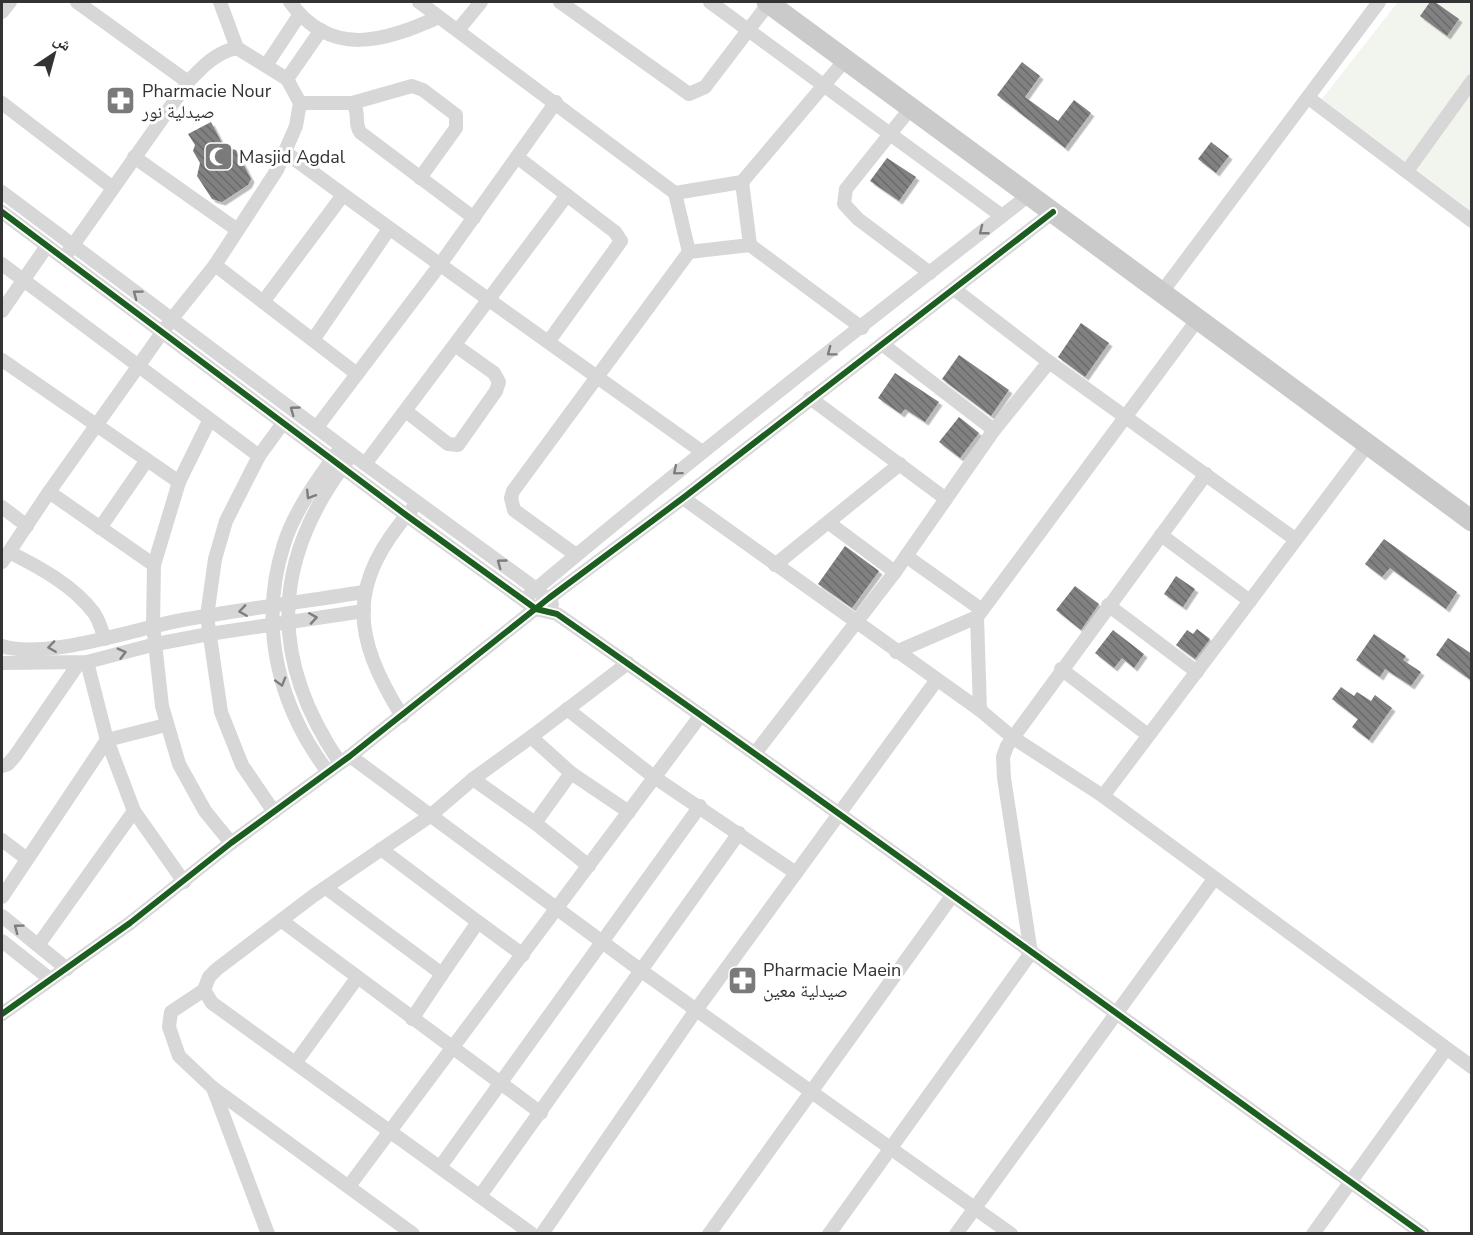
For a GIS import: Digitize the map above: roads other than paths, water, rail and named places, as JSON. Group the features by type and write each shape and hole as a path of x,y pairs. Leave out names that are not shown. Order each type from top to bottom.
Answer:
{"main road":[{"path":"768,2 910,109 1472,521"}],"street":[{"path":"2,12 9,2"},
{"path":"77,2 188,82"},
{"path":"105,639 96,615 81,598 39,567 5,557 162,332 215,265 236,229 277,170 296,126 300,103 287,79 267,64 237,48 220,2"},
{"path":"290,2 300,14 321,30 338,38 367,40 406,32 439,17"},
{"path":"419,2 675,193 689,252"},
{"path":"458,30 481,2"},
{"path":"560,2 689,94 705,87 768,2"},
{"path":"710,2 1002,216"},
{"path":"1162,292 1310,99 1379,2"},
{"path":"267,64 300,14"},
{"path":"287,79 321,30"},
{"path":"64,258 188,82 222,52 237,48"},
{"path":"675,193 742,182 846,59"},
{"path":"1407,171 1472,81"},
{"path":"300,103 352,103 412,87 423,90 456,115 456,129 420,178"},
{"path":"1310,99 1472,220"},
{"path":"317,427 439,266 556,102"},
{"path":"2,103 113,188"},
{"path":"352,103 356,109 356,125 361,133 474,218"},
{"path":"910,109 846,189 844,204 858,219 930,273"},
{"path":"285,152 439,266 489,297 701,452"},
{"path":"134,157 236,229"},
{"path":"517,157 615,232 621,241 549,341"},
{"path":"742,182 750,244"},
{"path":"2,192 417,503 549,598 557,614"},
{"path":"263,302 343,195"},
{"path":"365,464 407,412 489,297 567,195"},
{"path":"524,599 701,452 1029,195"},
{"path":"2,1014 67,969 184,882 231,843 345,760 549,598 683,498 1053,212"},
{"path":"2,213 406,515 536,609 557,614 756,752 1031,953 1423,1233"},
{"path":"313,340 389,229"},
{"path":"576,555 514,510 511,498 513,491 689,252 750,244 862,328"},
{"path":"2,311 47,246"},
{"path":"2,264 259,456"},
{"path":"215,265 357,374"},
{"path":"954,289 1049,362 1295,539"},
{"path":"896,652 980,614 1198,319"},
{"path":"882,344 994,430"},
{"path":"407,412 448,444 458,445 496,391 499,382 494,373 456,346"},
{"path":"2,360 179,482"},
{"path":"756,752 895,572 994,430 1049,362"},
{"path":"810,398 946,499"},
{"path":"209,420 179,482 154,565 153,626 166,725 179,764 205,811 231,843"},
{"path":"274,813 242,765 221,712 207,616 215,559 226,521 259,456 283,423"},
{"path":"1103,796 1368,444"},
{"path":"328,772 314,754 286,702 277,667 274,623 281,606 285,541 299,512 347,450"},
{"path":"100,528 147,460"},
{"path":"775,565 900,465"},
{"path":"830,1233 1031,953 1003,762 1012,737 1206,474"},
{"path":"49,492 154,565"},
{"path":"683,498 936,681 980,710 1012,737 1103,796 1472,1067"},
{"path":"402,716 381,682 370,656 363,592 376,557 417,503"},
{"path":"2,507 27,526"},
{"path":"829,523 895,572"},
{"path":"1161,535 1250,601"},
{"path":"906,556 980,614"},
{"path":"2,646 30,649 105,639 153,626 207,616 363,592"},
{"path":"1108,605 1197,672"},
{"path":"281,606 290,622 292,657 300,690 320,733 345,760 430,816 601,942 1011,1233"},
{"path":"2,663 83,663 156,644 209,634 364,611"},
{"path":"980,614 980,710"},
{"path":"30,649 32,664"},
{"path":"83,663 107,740 134,811 184,882"},
{"path":"2,766 15,756 83,663"},
{"path":"413,1233 213,1088 179,1056 169,1027 171,1012 204,990 209,977 217,969 326,888 430,816 473,779 628,663"},
{"path":"1061,669 1149,735"},
{"path":"542,1233 696,1010 936,681"},
{"path":"567,709 654,777 796,873"},
{"path":"349,1186 701,715"},
{"path":"2,897 107,740 166,725"},
{"path":"531,737 571,773 629,812"},
{"path":"535,823 571,773"},
{"path":"473,779 535,823 589,867"},
{"path":"440,1167 498,1083 700,806"},
{"path":"39,944 134,811"},
{"path":"480,1196 643,972 739,833"},
{"path":"2,840 27,859"},
{"path":"381,849 523,955"},
{"path":"956,1233 1214,879"},
{"path":"326,888 442,974"},
{"path":"709,1233 952,896"},
{"path":"2,916 67,969"},
{"path":"282,921 541,1113"},
{"path":"412,1019 478,922"},
{"path":"2,941 50,979"},
{"path":"296,1062 357,978"},
{"path":"204,990 212,1003 532,1233"},
{"path":"1313,1233 1446,1049"},
{"path":"213,1088 268,1233"}],"place":[{"name":"Pharmacie Nour صيدلية نور","path":"121,101"},
{"name":"Masjid Agdal","path":"218,157"},
{"name":"Pharmacie Maein صيدلية معين","path":"742,980"}]}
